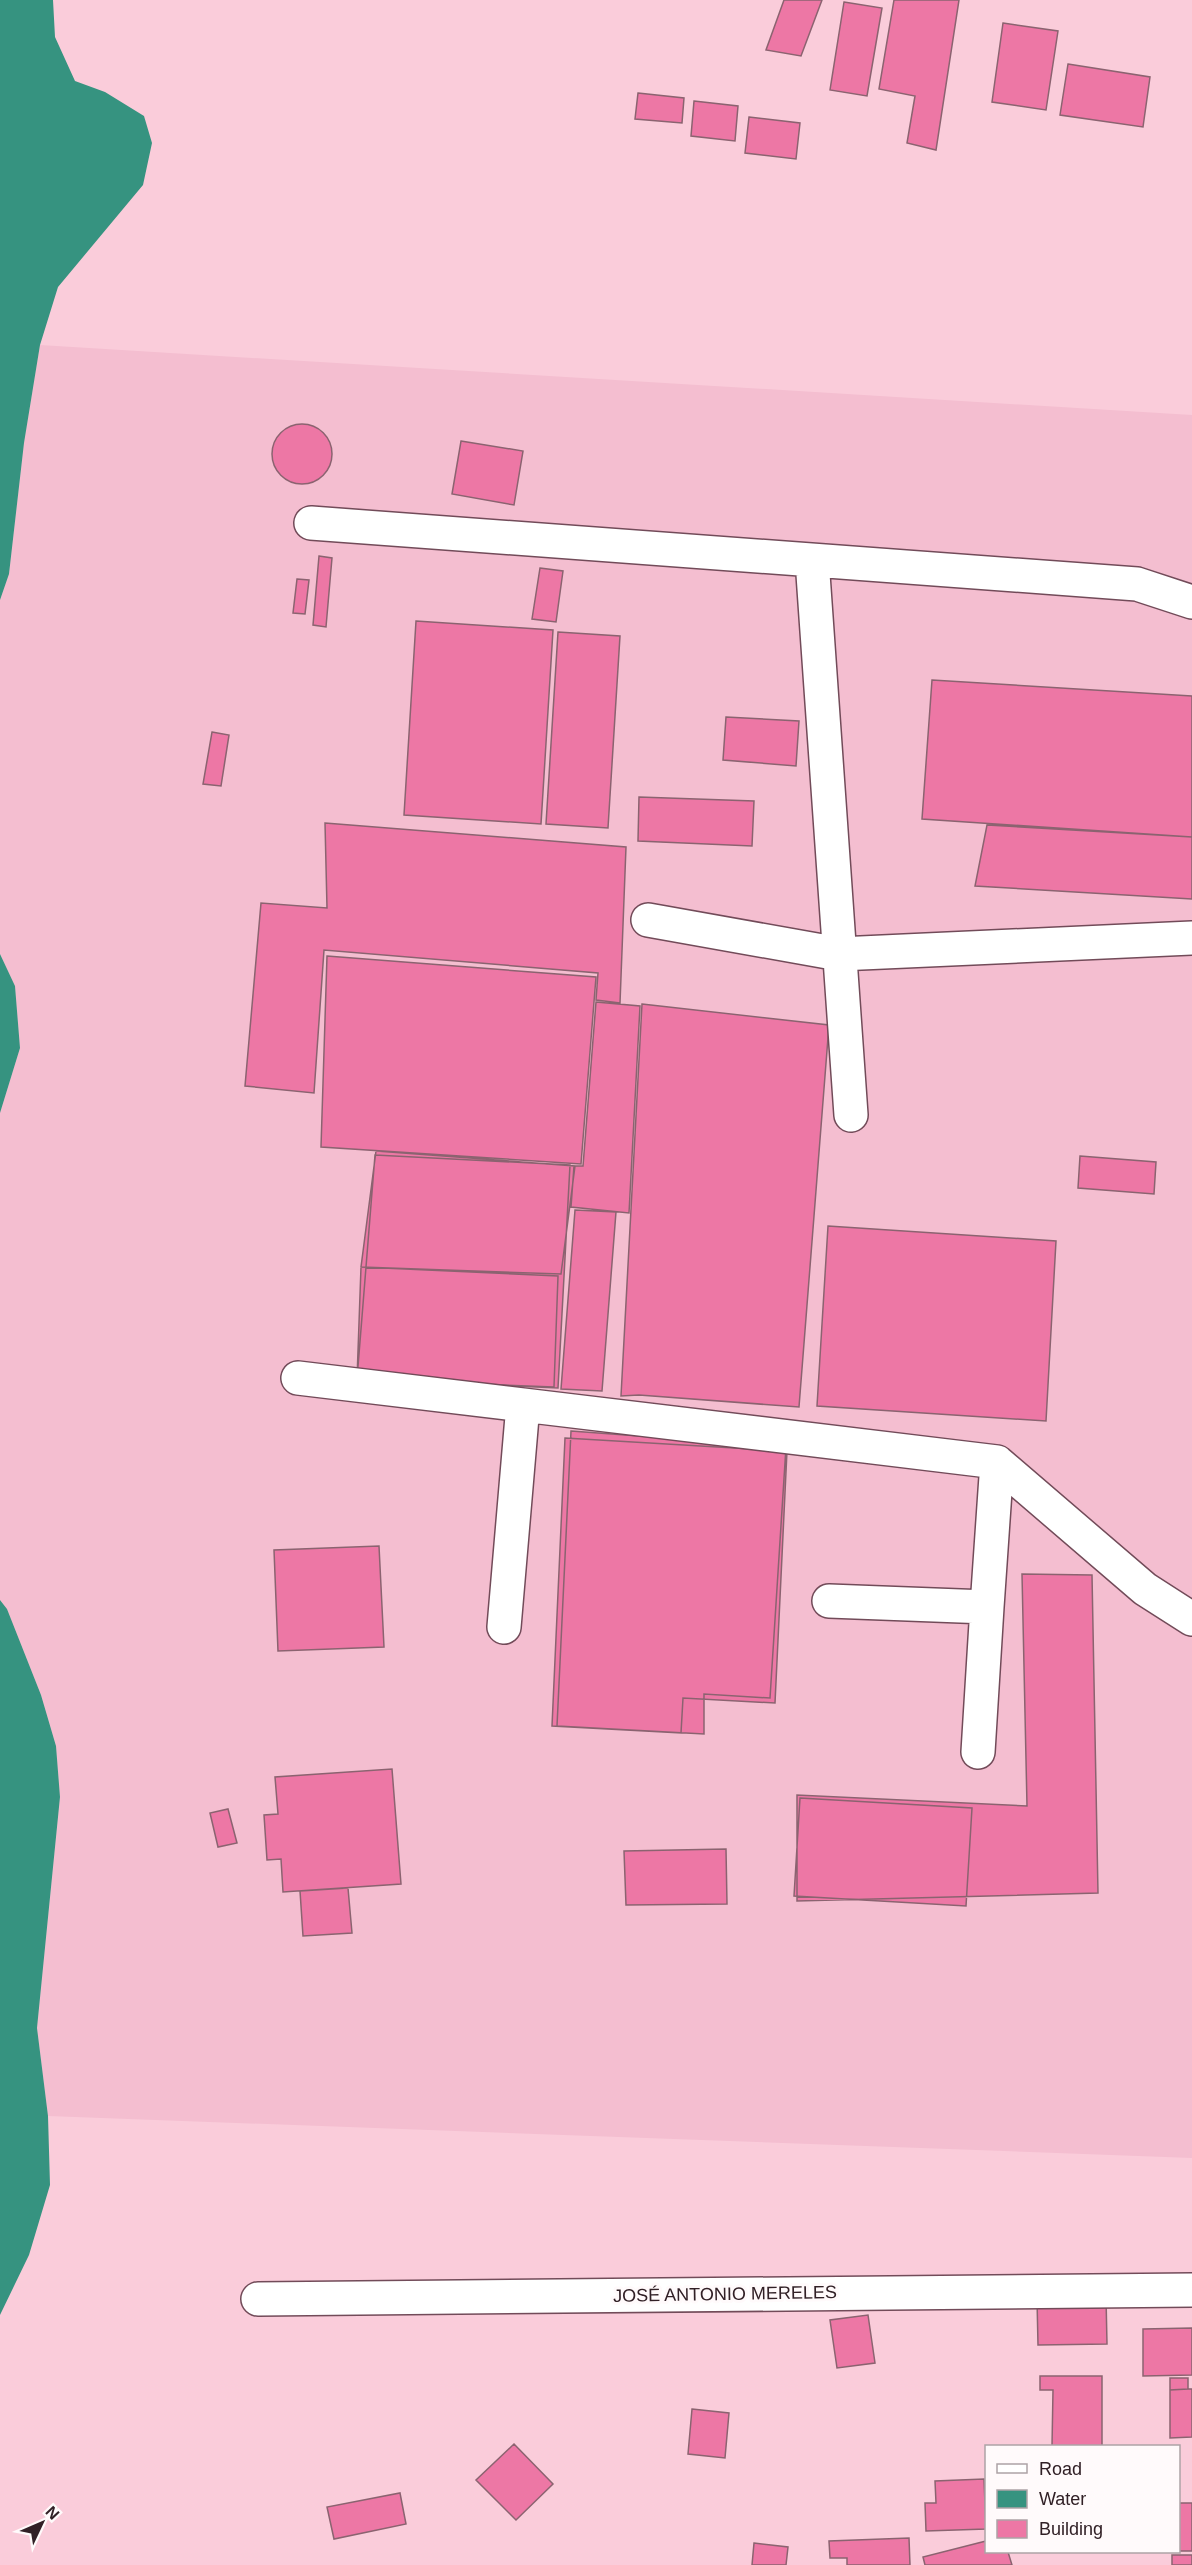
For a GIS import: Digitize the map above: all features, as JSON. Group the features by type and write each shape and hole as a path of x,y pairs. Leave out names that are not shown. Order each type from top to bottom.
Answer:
{"street":[{"path":"311,523 1137,584 1192,602"},
{"path":"812,560 851,1115"},
{"path":"648,920 839,954 1192,939"},
{"path":"298,1378 997,1462 1144,1589 1192,1619"},
{"path":"504,1628 523,1405"},
{"path":"978,1752 997,1462"},
{"path":"829,1601 987,1607"},
{"name":"JOSÉ ANTONIO MERELES","path":"258,2299 1192,2290"}],"shaded area":[{"path":"40,345 1192,415 1192,2158 48,2116 37,2028 60,1798 56,1746 41,1695 7,1609 0,1600 0,1113 20,1048 15,986 0,954 0,600 9,574 24,443"}],"water":[{"path":"0,0 53,0 55,37 75,81 105,92 144,116 152,143 143,185 58,287 40,345 24,443 9,574 0,600"},
{"path":"0,954 15,986 20,1048 0,1113"},
{"path":"0,1600 7,1609 41,1695 56,1746 60,1797 37,2028 48,2116 50,2185 29,2255 0,2315"}],"building":[{"path":"784,0 822,0 801,56 766,50"},
{"path":"894,0 959,0 936,150 907,143 915,96 879,89"},
{"path":"844,2 882,8 867,96 830,90"},
{"path":"1003,23 1058,31 1046,110 992,102"},
{"path":"1068,64 1150,77 1143,127 1060,115"},
{"path":"638,93 684,98 682,123 635,119"},
{"path":"694,101 738,106 735,141 691,136"},
{"path":"749,117 800,123 796,159 745,153"},
{"path":"296,424 308,424 319,429 327,437 332,454 330,466 319,479 308,484 296,484 285,479 277,471 272,460 272,448 277,437 285,429"},
{"path":"461,441 523,451 514,505 452,494"},
{"path":"319,556 332,558 326,627 313,625"},
{"path":"540,568 563,571 556,622 532,619"},
{"path":"297,579 309,580 305,614 293,613"},
{"path":"416,621 553,630 541,824 404,815"},
{"path":"558,632 620,636 608,828 546,824"},
{"path":"932,680 1192,696 1192,837 922,819"},
{"path":"726,717 799,721 796,766 723,760"},
{"path":"212,732 229,735 221,786 203,784"},
{"path":"639,797 754,801 752,846 638,841"},
{"path":"325,823 626,847 620,1003 596,1000 598,973 324,950 314,1093 245,1086 261,903 327,908"},
{"path":"987,825 1192,837 1192,899 975,886"},
{"path":"327,956 596,977 581,1164 321,1147"},
{"path":"596,1002 640,1006 629,1213 571,1207 574,1166 583,1166"},
{"path":"642,1004 829,1025 799,1407 639,1395 621,1396"},
{"path":"376,1151 575,1166 561,1274 361,1267"},
{"path":"375,1155 570,1165 558,1388 357,1379"},
{"path":"1080,1156 1156,1162 1154,1194 1078,1188"},
{"path":"575,1210 616,1212 602,1391 561,1389"},
{"path":"828,1226 1056,1241 1046,1421 817,1406"},
{"path":"361,1267 558,1276 554,1387 357,1379"},
{"path":"571,1431 786,1447 770,1698 704,1694 704,1734 557,1726"},
{"path":"565,1438 787,1451 775,1703 683,1698 681,1733 552,1726"},
{"path":"379,1546 384,1647 278,1651 274,1550"},
{"path":"1022,1574 1092,1575 1098,1893 797,1901 797,1795 1027,1806"},
{"path":"392,1769 401,1884 283,1892 281,1859 267,1860 264,1815 278,1814 275,1777"},
{"path":"800,1798 972,1808 966,1906 794,1896"},
{"path":"228,1809 237,1843 218,1847 210,1813"},
{"path":"726,1849 727,1904 626,1905 624,1851"},
{"path":"348,1888 352,1933 303,1936 300,1891"},
{"path":"1106,2297 1107,2344 1038,2345 1037,2299"},
{"path":"868,2315 875,2363 837,2368 830,2320"},
{"path":"1192,2328 1192,2375 1143,2376 1143,2329"},
{"path":"1040,2376 1102,2376 1102,2445 1052,2445 1053,2390 1040,2390"},
{"path":"1170,2378 1188,2378 1188,2389 1170,2390"},
{"path":"1192,2389 1192,2437 1170,2438 1170,2390"},
{"path":"692,2409 729,2413 725,2458 688,2454"},
{"path":"514,2444 553,2484 516,2520 476,2480"},
{"path":"984,2479 985,2529 926,2531 925,2503 936,2503 935,2481"},
{"path":"400,2493 406,2524 334,2539 327,2507"},
{"path":"1180,2503 1192,2503 1192,2551 1180,2551"},
{"path":"909,2538 910,2565 847,2565 847,2558 830,2558 829,2541"},
{"path":"985,2541 985,2553 1008,2553 1012,2565 925,2565 923,2557"},
{"path":"754,2543 788,2547 786,2565 752,2565"},
{"path":"1172,2555 1192,2555 1192,2565 1172,2565"}]}
